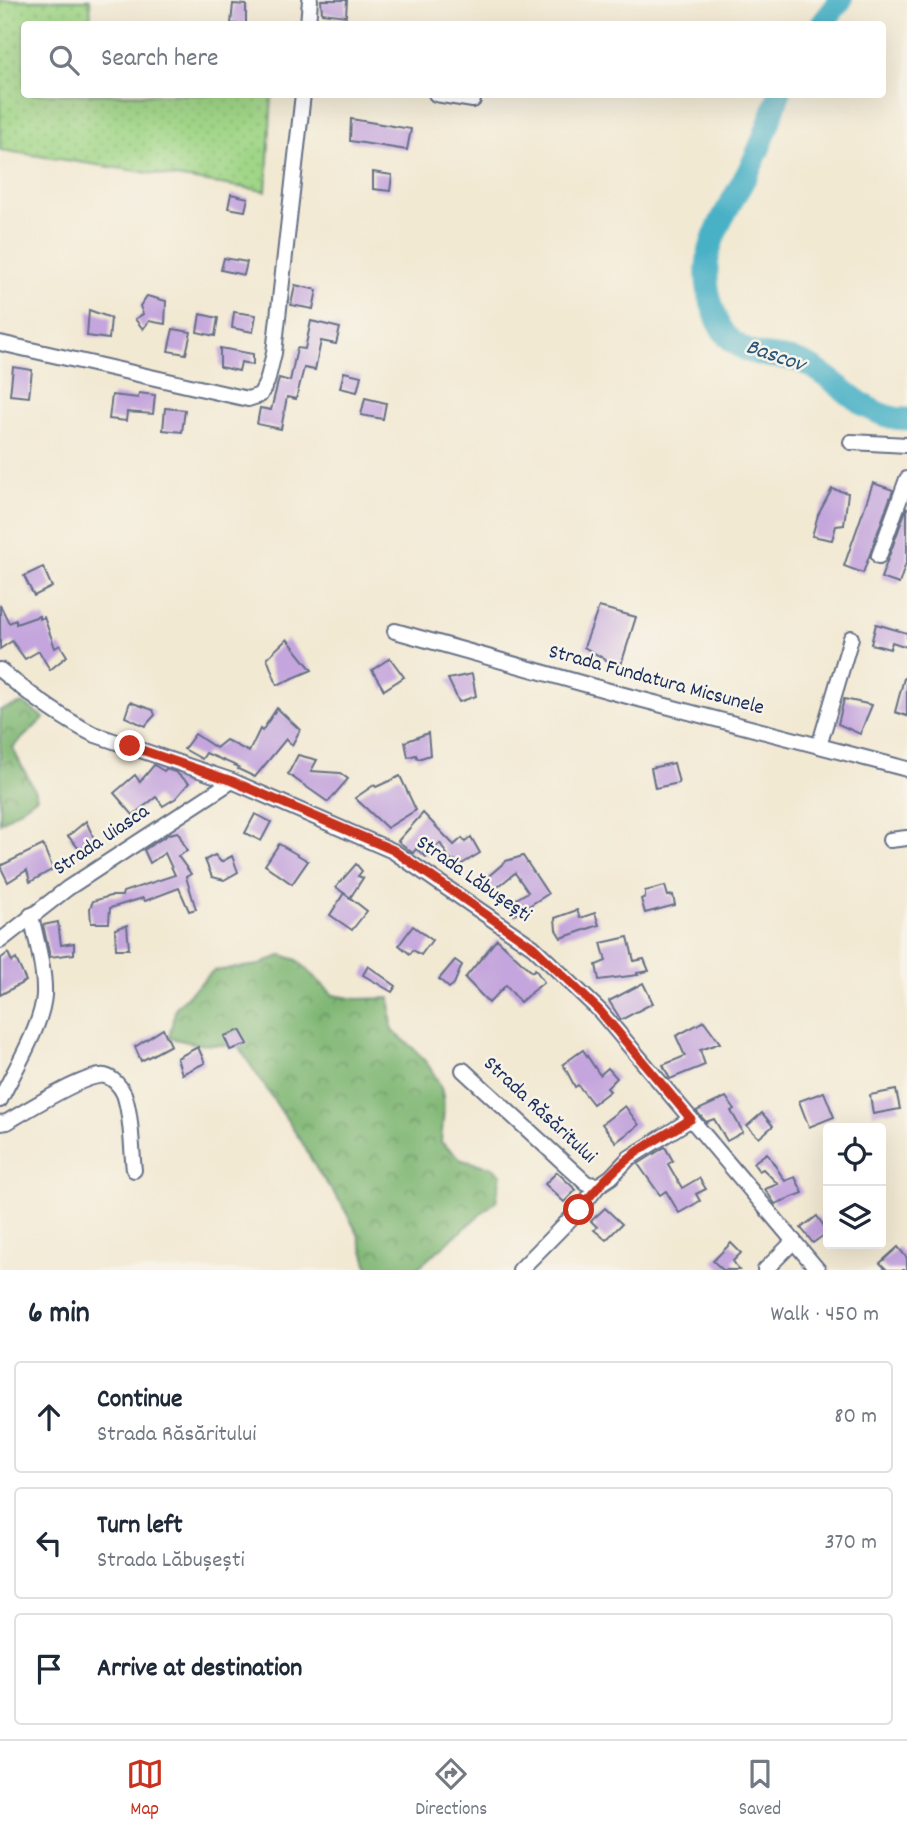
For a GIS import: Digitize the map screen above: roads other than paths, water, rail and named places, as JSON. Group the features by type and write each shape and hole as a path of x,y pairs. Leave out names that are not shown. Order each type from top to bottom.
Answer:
{"street":[{"path":"308,21 310,0"},
{"path":"0,343 248,399 260,395 267,382 274,353 303,98"},
{"path":"461,98 473,100"},
{"path":"851,442 907,445"},
{"path":"879,556 907,478"},
{"name":"Strada Fundatura Micsunele","path":"396,631 620,694 907,769"},
{"path":"819,746 851,638"},
{"name":"Strada Lăbușești","path":"0,670 39,701 93,734 232,781 393,850 533,947 600,1011 818,1270"},
{"name":"Strada Uiasca","path":"0,941 32,915 232,781"},
{"path":"890,840 907,838"},
{"path":"0,1100 40,1016 44,995 32,915"},
{"name":"Strada Răsăritului","path":"463,1070 587,1184 599,1185 629,1158 691,1119"},
{"path":"0,1123 7,1122 94,1076 103,1075 112,1079 123,1093 134,1170"},
{"path":"520,1270 579,1210 599,1185"},
{"path":"765,1270 794,1241"}],"waterway":[{"name":"Bascov","path":"824,21 841,0"},
{"name":"Bascov","path":"778,98 756,156 724,216 710,250 708,287 717,318 727,336 744,349 806,364 866,406 892,418 907,419"}]}
